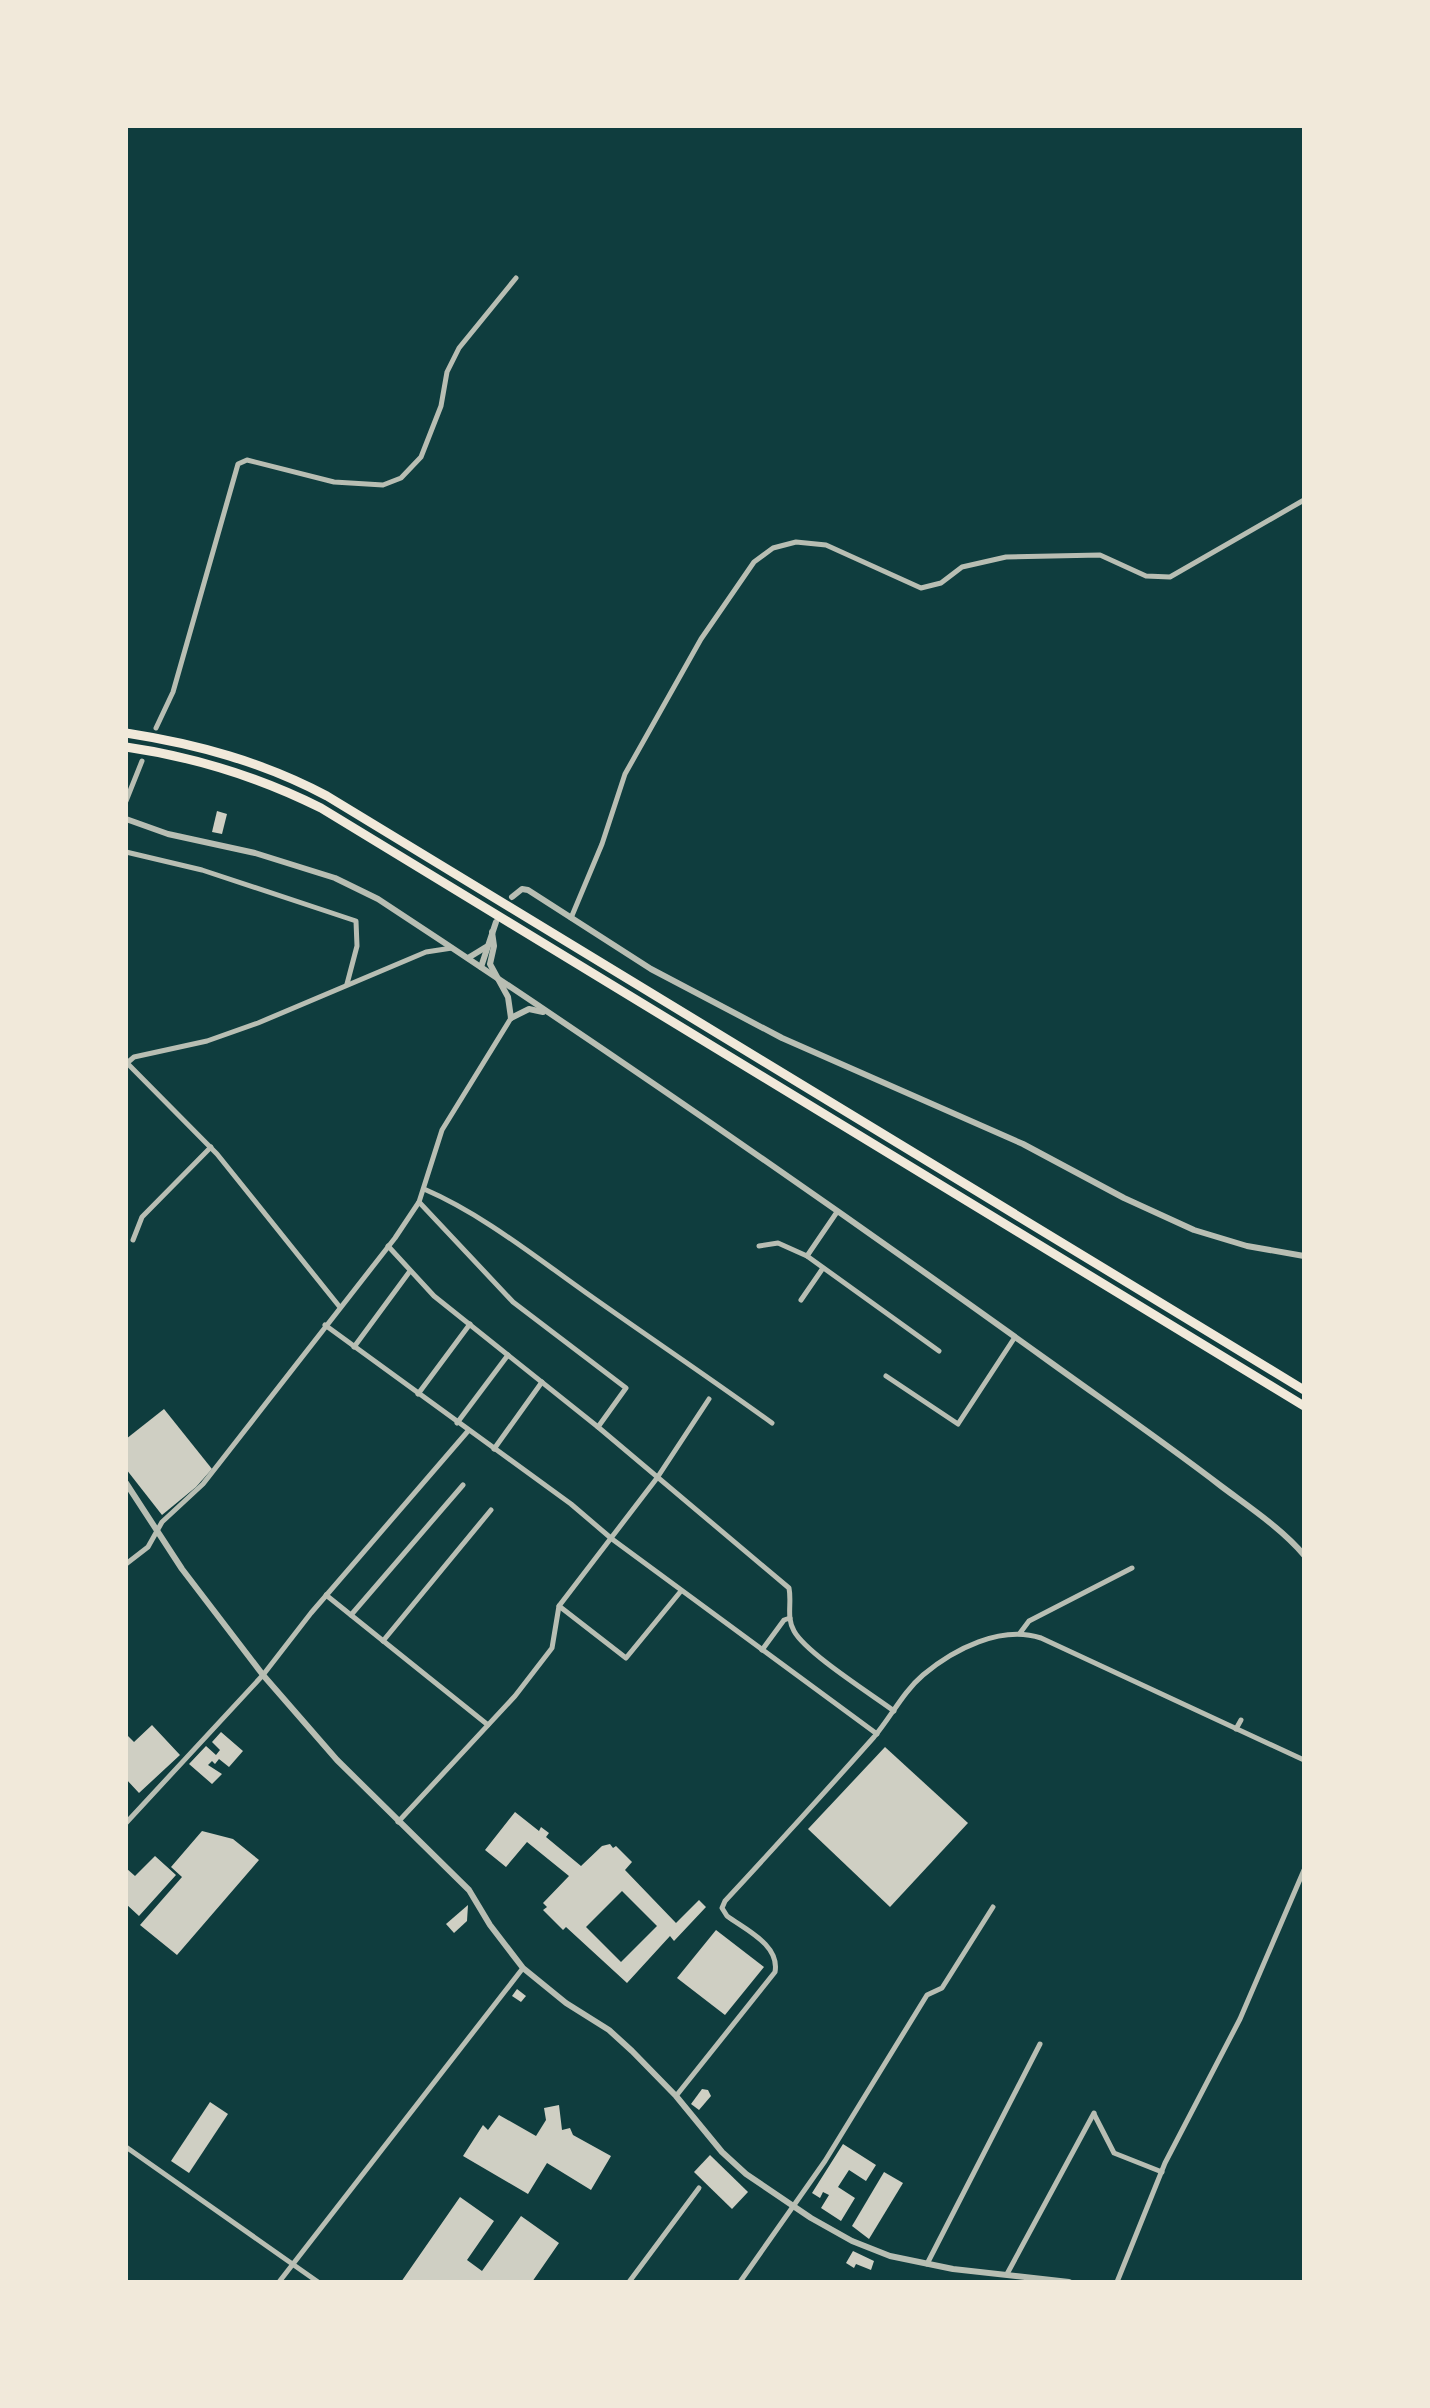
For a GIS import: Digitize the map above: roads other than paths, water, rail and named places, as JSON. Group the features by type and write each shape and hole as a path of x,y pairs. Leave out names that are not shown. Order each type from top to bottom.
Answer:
{"highway":[{"path":"126,733 177,741 245,759 327,796 1304,1390"},
{"path":"126,747 224,768 321,808 1304,1406"}],"street":[{"path":"156,728 173,692 238,464 247,460 337,482 383,485 401,478 421,457 441,406 447,372 459,348 516,278"},
{"path":"571,918 602,844 625,774 701,639 754,562 773,548 796,542 826,545 921,588 941,583 962,567 1006,557 1100,555 1146,576 1170,577 1304,500"},
{"path":"126,801 142,761"},
{"path":"126,819 168,834 255,853 335,878 378,899 547,1012 1015,1337 1187,1460 1294,1543 1304,1555"},
{"path":"126,852 202,870 356,921 357,946 347,985"},
{"path":"512,897 522,889 528,890 651,969 782,1038 1023,1144 1124,1198 1194,1230 1247,1246 1304,1256"},
{"path":"481,967 496,922"},
{"path":"492,932 494,946 490,964 508,997 511,1018"},
{"path":"468,958 486,947"},
{"path":"339,1306 211,1147 126,1063 134,1057 233,1032 426,952 452,948"},
{"path":"126,1564 148,1547 168,1515 203,1484 388,1246 419,1202 442,1130 525,998"},
{"path":"511,1018 529,1009 547,1012"},
{"path":"133,1240 142,1217 211,1147"},
{"path":"424,1189 500,1232 647,1336 674,1351 772,1423"},
{"path":"419,1202 513,1302 626,1388 598,1427"},
{"path":"807,1256 837,1212"},
{"path":"759,1246 778,1243 807,1256 939,1351"},
{"path":"388,1246 434,1296 598,1427 789,1588 790,1618 795,1633 809,1648 894,1711"},
{"path":"801,1300 824,1268"},
{"path":"354,1347 410,1271"},
{"path":"418,1394 470,1324"},
{"path":"325,1325 571,1504 681,1591 877,1734"},
{"path":"886,1376 958,1424 1015,1337"},
{"path":"457,1423 508,1355"},
{"path":"493,1450 542,1382"},
{"path":"397,1822 516,1695 552,1648 559,1606 657,1478 709,1399"},
{"path":"126,1823 263,1675 326,1595 468,1431"},
{"path":"126,1483 157,1534 263,1675 337,1760 469,1890 490,1925 523,1968 566,2003 609,2030 676,2096 722,2152 746,2174 852,2241 890,2256 927,2264 1069,2282"},
{"path":"351,1615 463,1485"},
{"path":"383,1641 491,1510"},
{"path":"1020,1634 1029,1621 1132,1568"},
{"path":"559,1606 626,1658 681,1591"},
{"path":"326,1595 488,1725"},
{"path":"762,1650 784,1620 790,1618"},
{"path":"676,2096 775,1972 777,1962 773,1951 727,1916 722,1908 725,1901 877,1734 912,1686 937,1664 1006,1634 1041,1638 1304,1760"},
{"path":"1236,1729 1241,1720"},
{"path":"1117,2282 1162,2172 1240,2019 1304,1870"},
{"path":"740,2282 825,2161 927,1995 942,1988 993,1907"},
{"path":"279,2282 523,1968"},
{"path":"927,2264 1040,2044"},
{"path":"1007,2274 1094,2113 1114,2153 1162,2172"},
{"path":"126,2147 318,2282"},
{"path":"629,2282 699,2188"}]}
